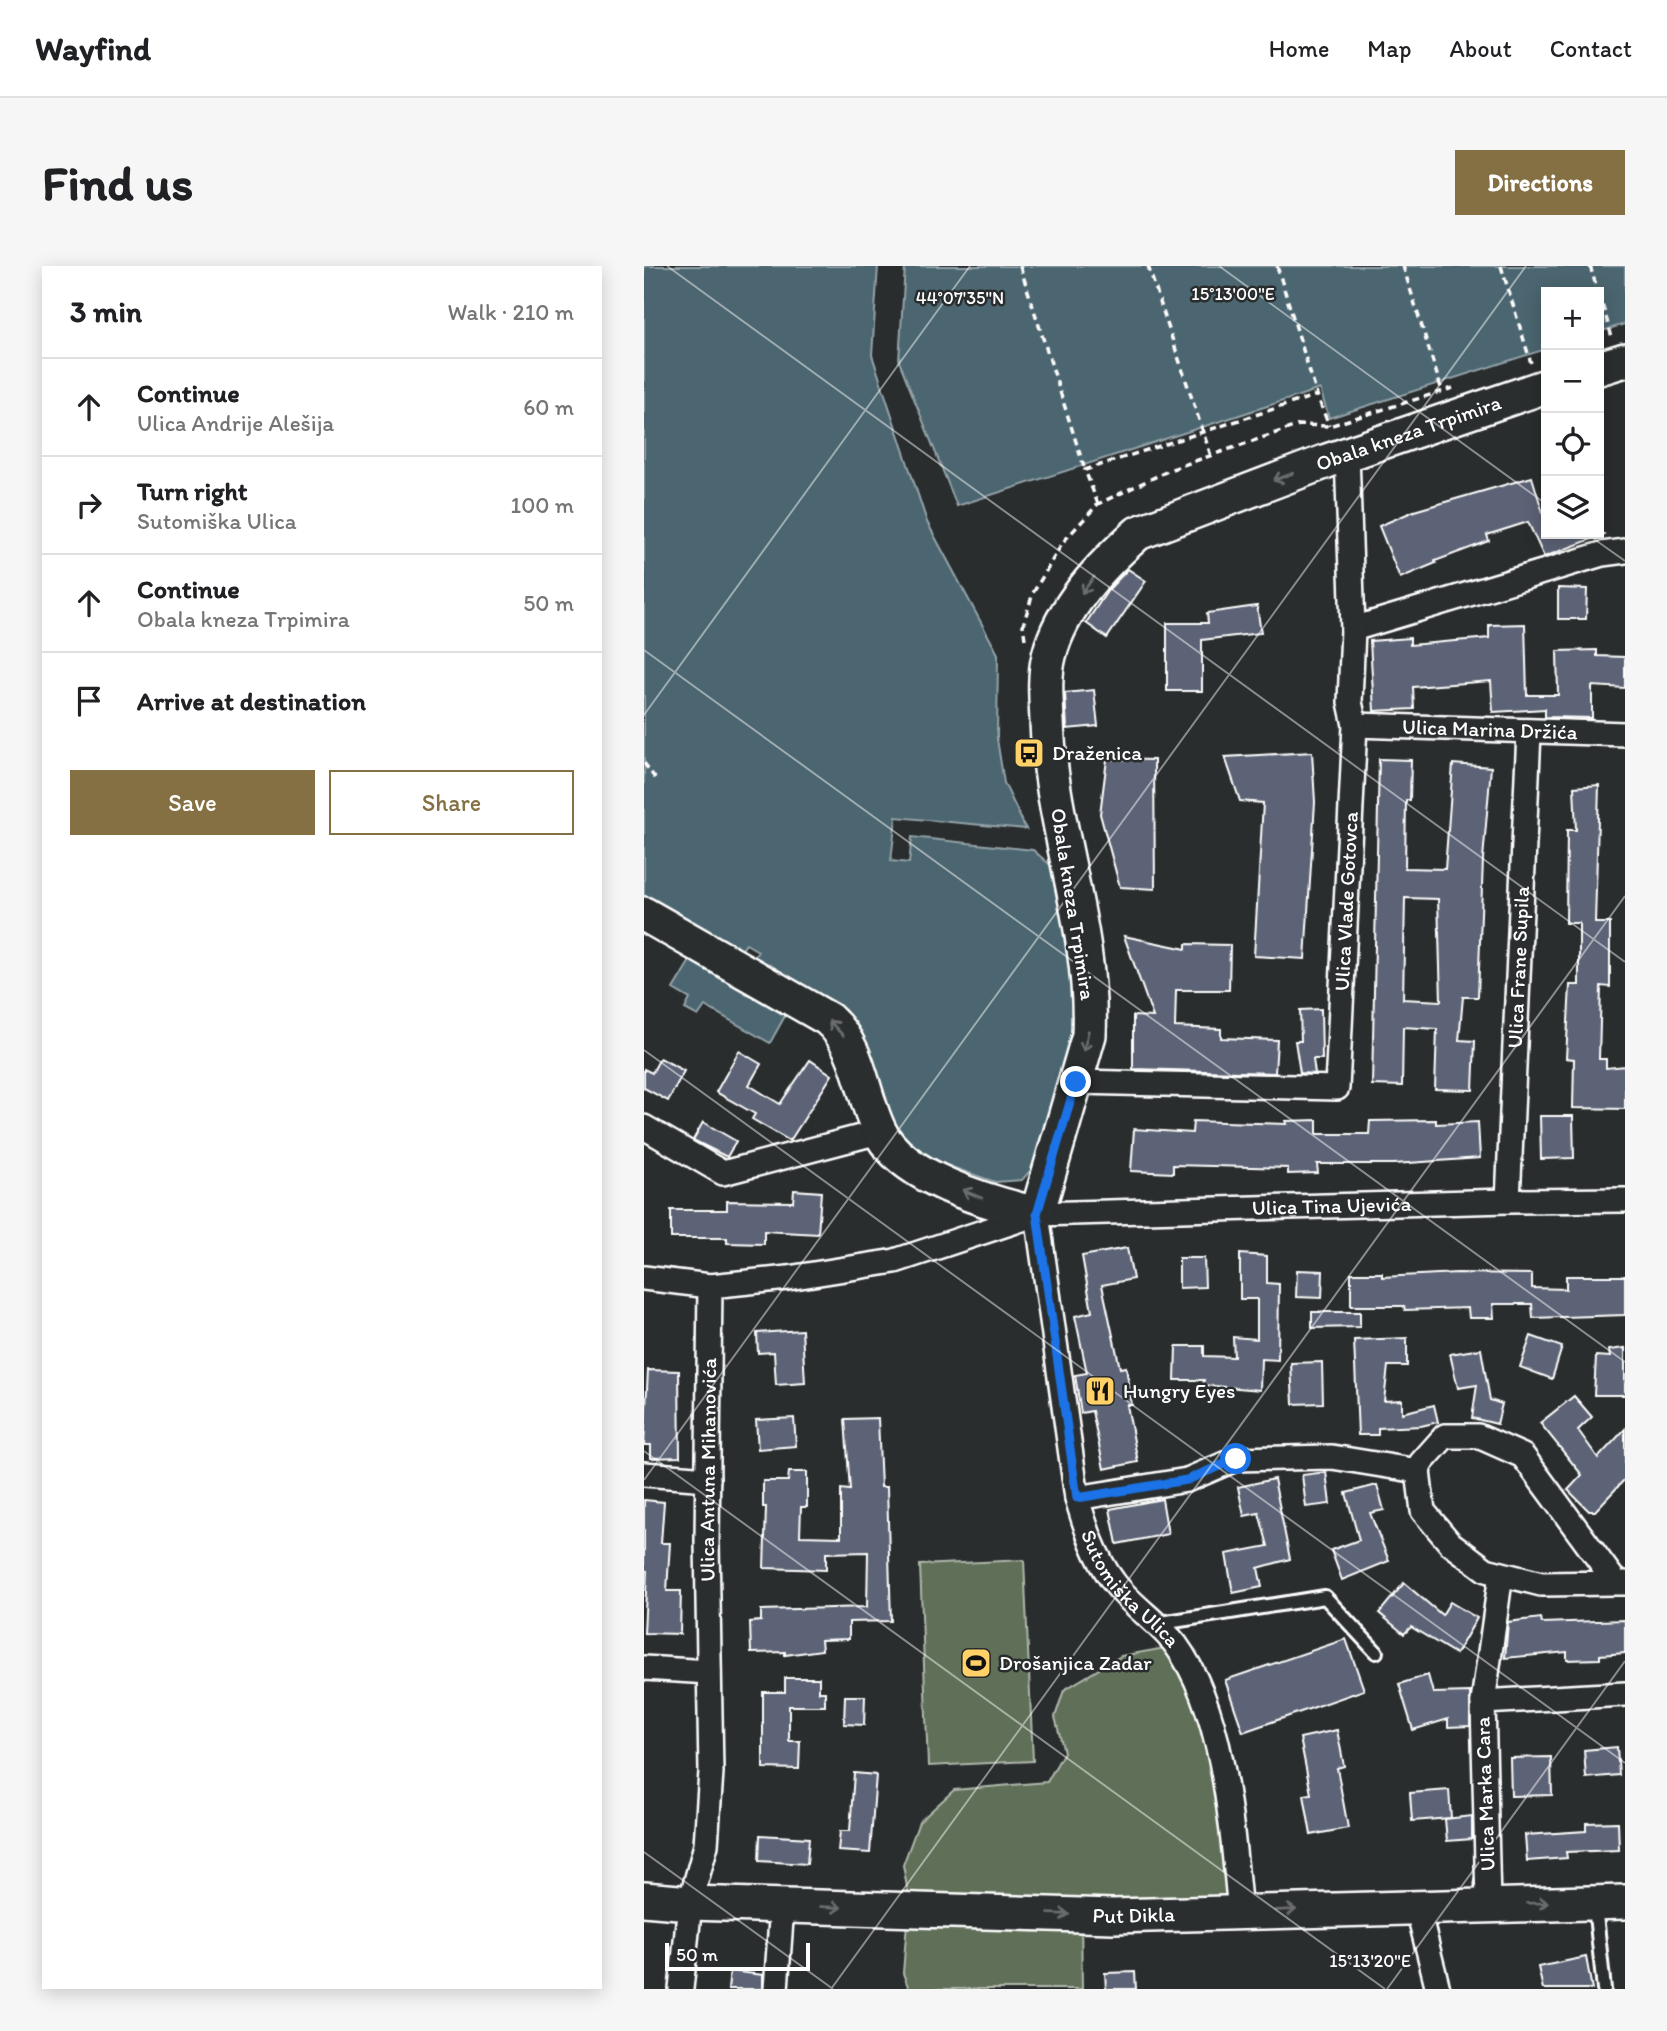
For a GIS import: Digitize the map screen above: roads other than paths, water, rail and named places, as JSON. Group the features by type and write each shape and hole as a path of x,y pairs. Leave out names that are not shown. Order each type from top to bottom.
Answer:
{"street":[{"path":"1604,363 1619,348"},
{"name":"Obala kneza Trpimira","path":"1037,1214 1089,1035 1090,1008 1072,880 1048,757 1047,676 1049,656 1060,629 1093,579 1138,533 1347,454 1539,375"},
{"name":"Ulica Vlade Gotovca","path":"1076,1082 1337,1088 1355,725 1350,702 1353,629 1347,454"},
{"path":"1353,629 1602,554 1625,551"},
{"name":"Ulica Marina Držića","path":"1355,725 1625,734"},
{"name":"Ulica Frane Supila","path":"1508,1201 1529,732"},
{"path":"644,914 828,1019 840,1030 852,1049 879,1132 903,1158 933,1179 999,1205 1037,1214"},
{"path":"644,1127 723,1173 879,1132"},
{"name":"Ulica Tina Ujevića","path":"1037,1214 1625,1200"},
{"path":"644,1278 710,1286 788,1278 895,1261 1037,1214"},
{"name":"Sutomiška Ulica","path":"1037,1214 1077,1498 1086,1531 1112,1581 1176,1646 1207,1706 1227,1793 1240,1912"},
{"name":"Ulica Antuna Mihanovića","path":"681,1989 690,1903 706,1844 711,1772 708,1479 710,1286"},
{"path":"1445,1436 1478,1436 1523,1456 1620,1583 1541,1584 1486,1570 1450,1543 1423,1511 1418,1471 1421,1462 1445,1436"},
{"path":"1077,1498 1187,1480 1236,1459 1332,1457 1418,1471"},
{"path":"644,1475 708,1479"},
{"path":"1483,1702 1501,1574"},
{"path":"644,1668 709,1672"},
{"name":"Ulica Marka Cara","path":"1488,1903 1483,1702 1625,1694"},
{"name":"Put Dikla","path":"644,1899 690,1903 1113,1916 1488,1903 1610,1902"},
{"path":"776,1989 782,1906"},
{"path":"1417,1906 1438,1989"}],"lane":[{"path":"1155,1623 1325,1597 1376,1652"},
{"path":"1604,1989 1610,1902"}],"water":[{"path":"644,266 878,266 872,355 927,522 998,654 997,739 1004,783 1026,829 896,817 891,861 909,863 912,837 1033,850 1055,869 1079,1020 1039,1161 1022,1180 995,1182 920,1156 895,1133 861,1043 752,961 758,951 746,944 739,954 644,897"},
{"path":"905,266 1625,266 1625,324 1604,330 1604,287 1541,287 1541,351 1329,418 1320,389 957,506 899,361"},
{"path":"691,959 786,1014 770,1043 705,1006 698,1016 685,1009 690,999 673,989"}],"place":[{"name":"Draženica","path":"1029,753"},
{"name":"Hungry Eyes","path":"1100,1391"},
{"name":"Drošanjica Zadar","path":"976,1663"}]}
